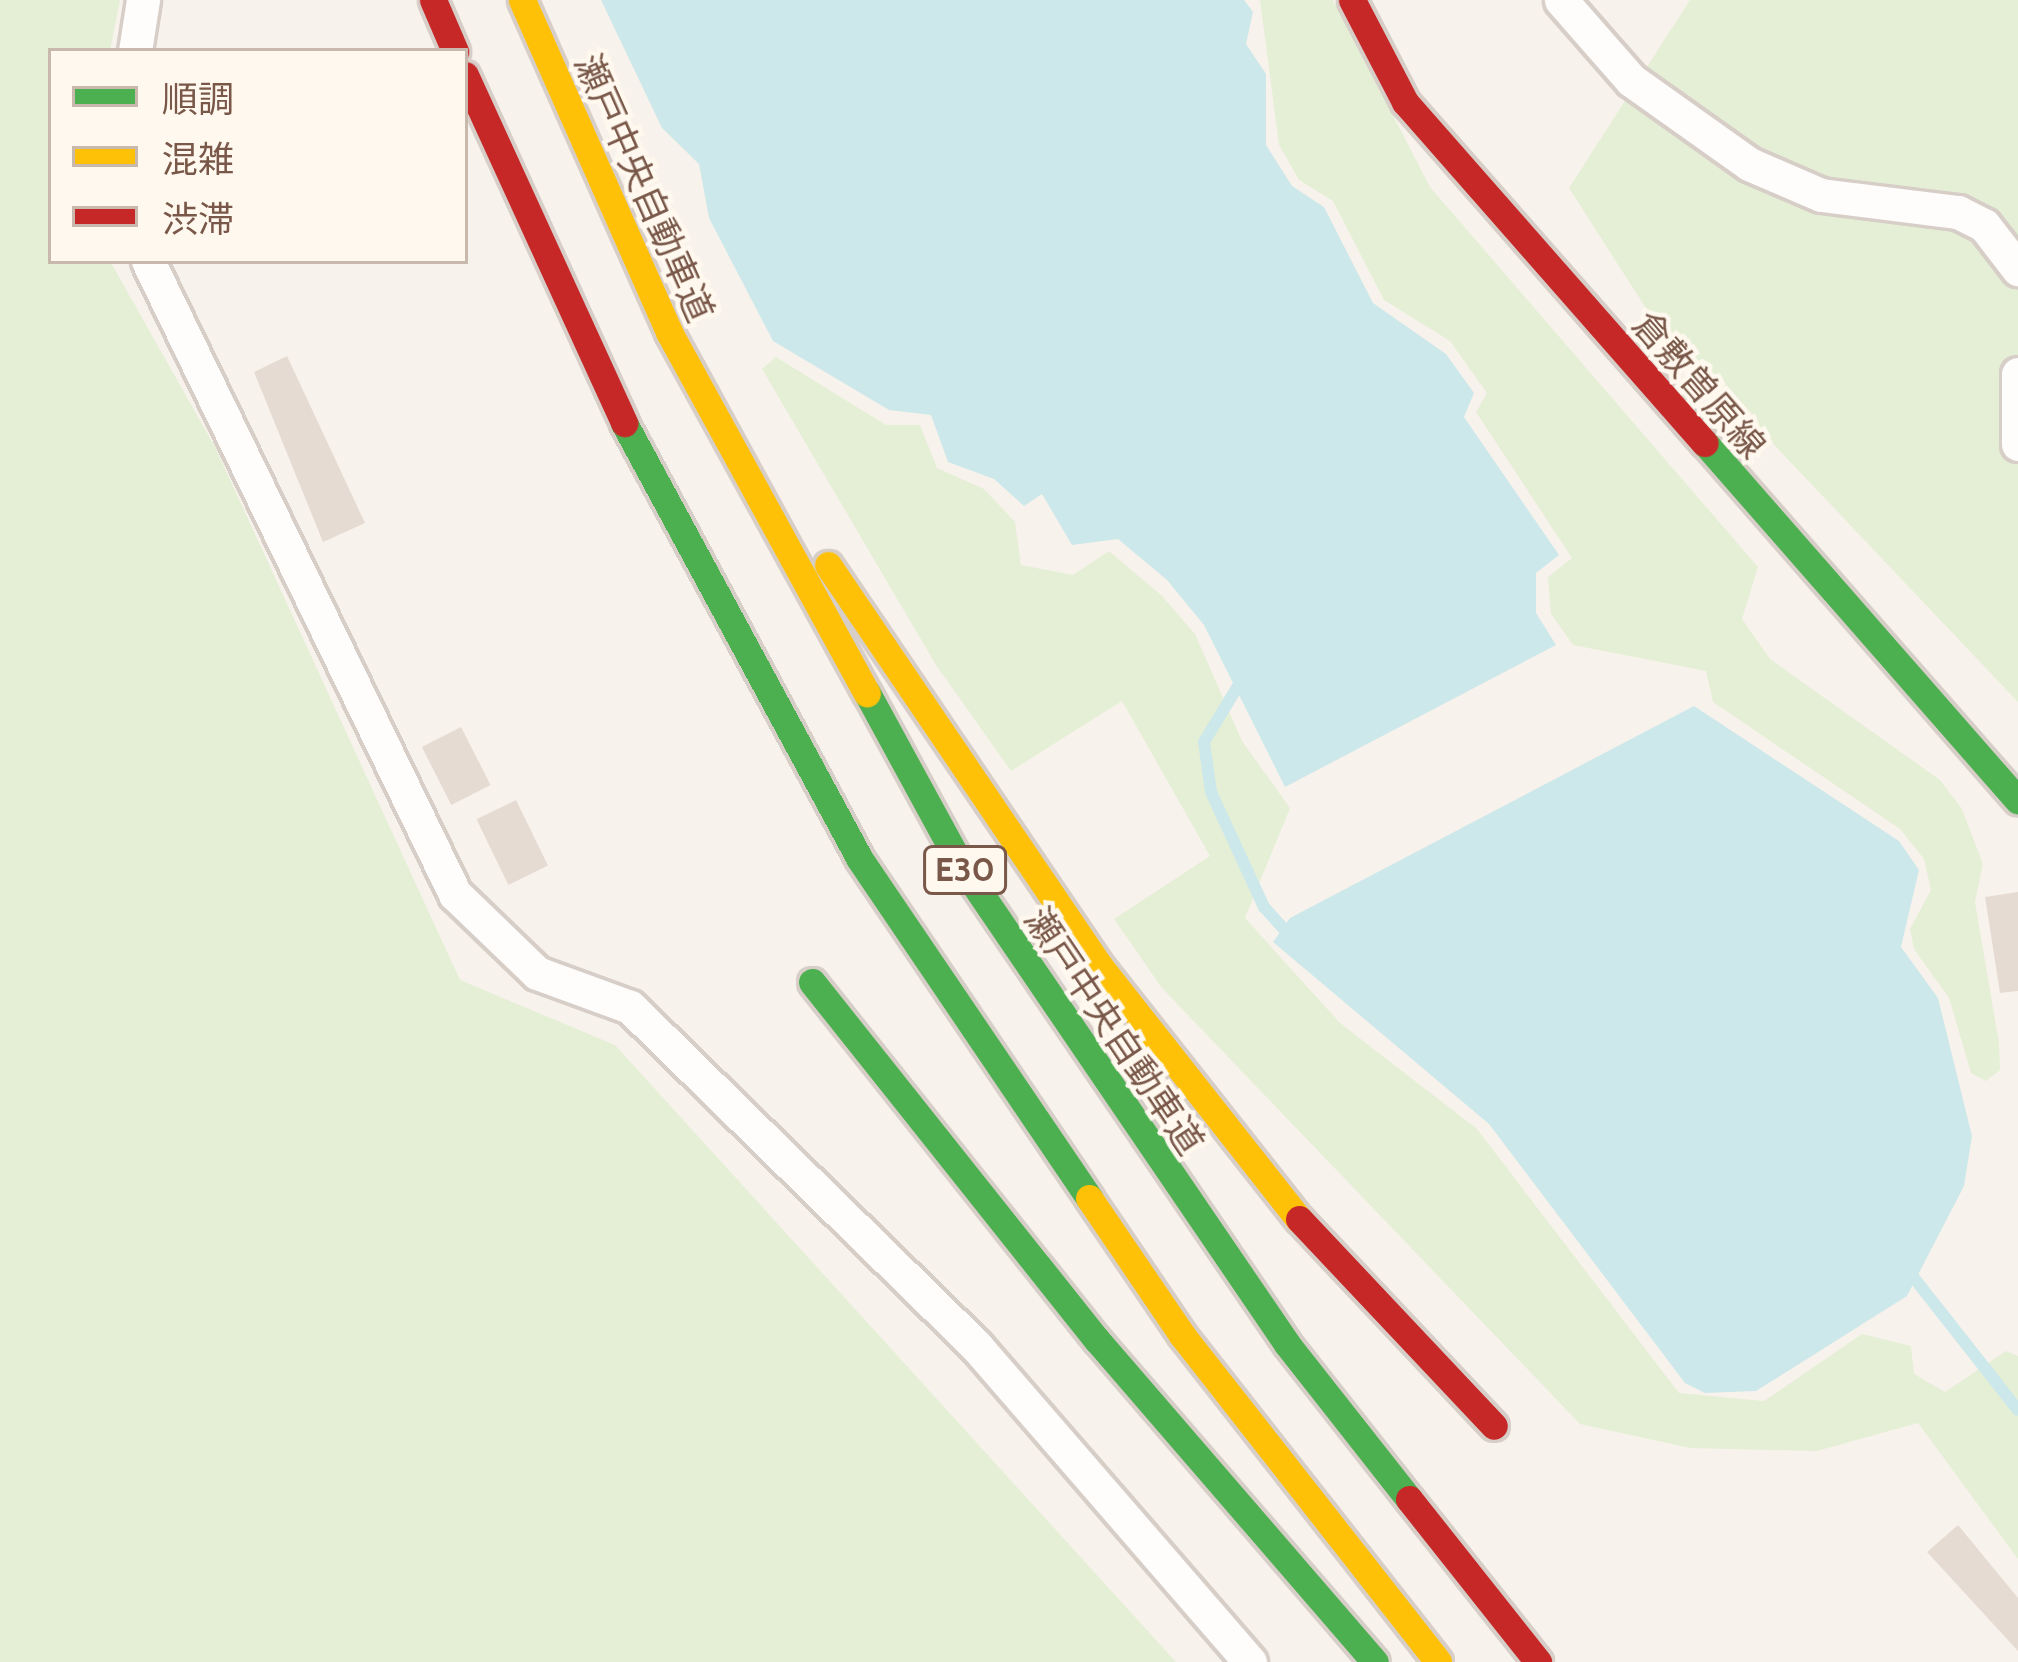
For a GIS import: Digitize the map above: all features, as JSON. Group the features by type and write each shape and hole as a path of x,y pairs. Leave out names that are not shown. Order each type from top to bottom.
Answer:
{"main road":[{"path":"434,0 454,48"},
{"name":"瀬戸中央自動車道","path":"522,0 669,332 856,687 972,881 1274,1325 1538,1662"},
{"name":"倉敷曽原線","path":"1352,0 1405,102 2018,800"},
{"name":"E30","path":"468,82 628,432 859,858 1182,1335 1438,1662"},
{"path":"669,332 1098,964 1248,1164 1494,1426"},
{"path":"812,982 1097,1340 1375,1662"}],"street":[{"path":"135,48 142,0"},
{"path":"1562,0 1631,80 1749,164 1821,195 1958,212 1984,225 2018,269"},
{"path":"149,264 454,894 537,973 630,1007 976,1347 1250,1662"},
{"path":"2018,374 2018,444"}],"green space":[{"path":"0,0 120,0 111,48 48,48 48,264 112,264 215,447 460,980 615,1045 1176,1662 0,1662"},
{"path":"1260,0 1333,0 1430,187 1758,567 1742,619 1770,659 1940,780 1962,809 1983,864 1975,902 1999,1043 2000,1070 1986,1081 1971,1073 1949,998 1914,949 1910,929 1931,890 1924,859 1900,829 1713,702 1706,671 1573,645 1551,614 1548,577 1572,558 1476,412 1487,393 1450,341 1384,300 1333,201 1299,180 1279,145"},
{"path":"1690,0 2018,0 2018,702 1649,313 1569,188"},
{"path":"776,357 886,425 920,425 937,468 984,489 1015,522 1021,565 1073,575 1109,551 1162,596 1195,634 1242,741 1290,808 1245,918 1340,1023 1477,1129 1679,1393 1764,1401 1862,1334 1911,1346 1914,1374 1945,1392 2006,1351 2018,1356 2018,1559 1918,1423 1817,1451 1690,1448 1580,1424 1162,988 1114,919 1210,856 1122,701 1011,771 936,665 762,369"}],"water":[{"path":"601,0 1244,0 1253,12 1246,44 1266,74 1266,145 1292,186 1324,207 1373,303 1446,354 1474,393 1464,417 1559,555 1536,573 1536,613 1556,645 1285,787 1204,625 1167,580 1118,539 1072,545 1042,494 1024,506 994,479 948,462 931,415 889,410 773,341 709,218 699,164 662,128"},
{"path":"1694,706 1899,841 1919,870 1901,947 1938,998 1972,1136 1964,1186 1907,1296 1756,1391 1705,1393 1685,1383 1489,1124 1273,942 1290,918"}],"building":[{"path":"287,356 365,523 323,542 254,372"},
{"path":"461,727 491,785 451,805 422,747"},
{"path":"516,800 548,866 508,885 476,819"},
{"path":"2018,892 2018,991 2000,993 1985,897"},
{"path":"1958,1525 2018,1598 2018,1651 1927,1552"}],"waterway":[{"path":"1241,681 1204,742 1211,792 1264,907 1290,936"},
{"path":"1907,1269 2018,1410"}],"traffic: fast":[{"path":"624,423 859,858 1089,1198"},
{"path":"1705,443 2018,800"},
{"path":"867,693 959,862 1287,1344 1409,1499"},
{"path":"812,982 1097,1340 1375,1662"}],"traffic: slow":[{"path":"522,0 669,332 867,693"},
{"path":"828,565 1098,964 1299,1219"},
{"path":"1089,1198 1182,1335 1438,1662"}],"traffic: jam":[{"path":"433,0 454,48"},
{"path":"1352,0 1405,102 1705,443"},
{"path":"468,82 624,423"},
{"path":"1299,1219 1494,1426"},
{"path":"1409,1499 1538,1662"}]}
